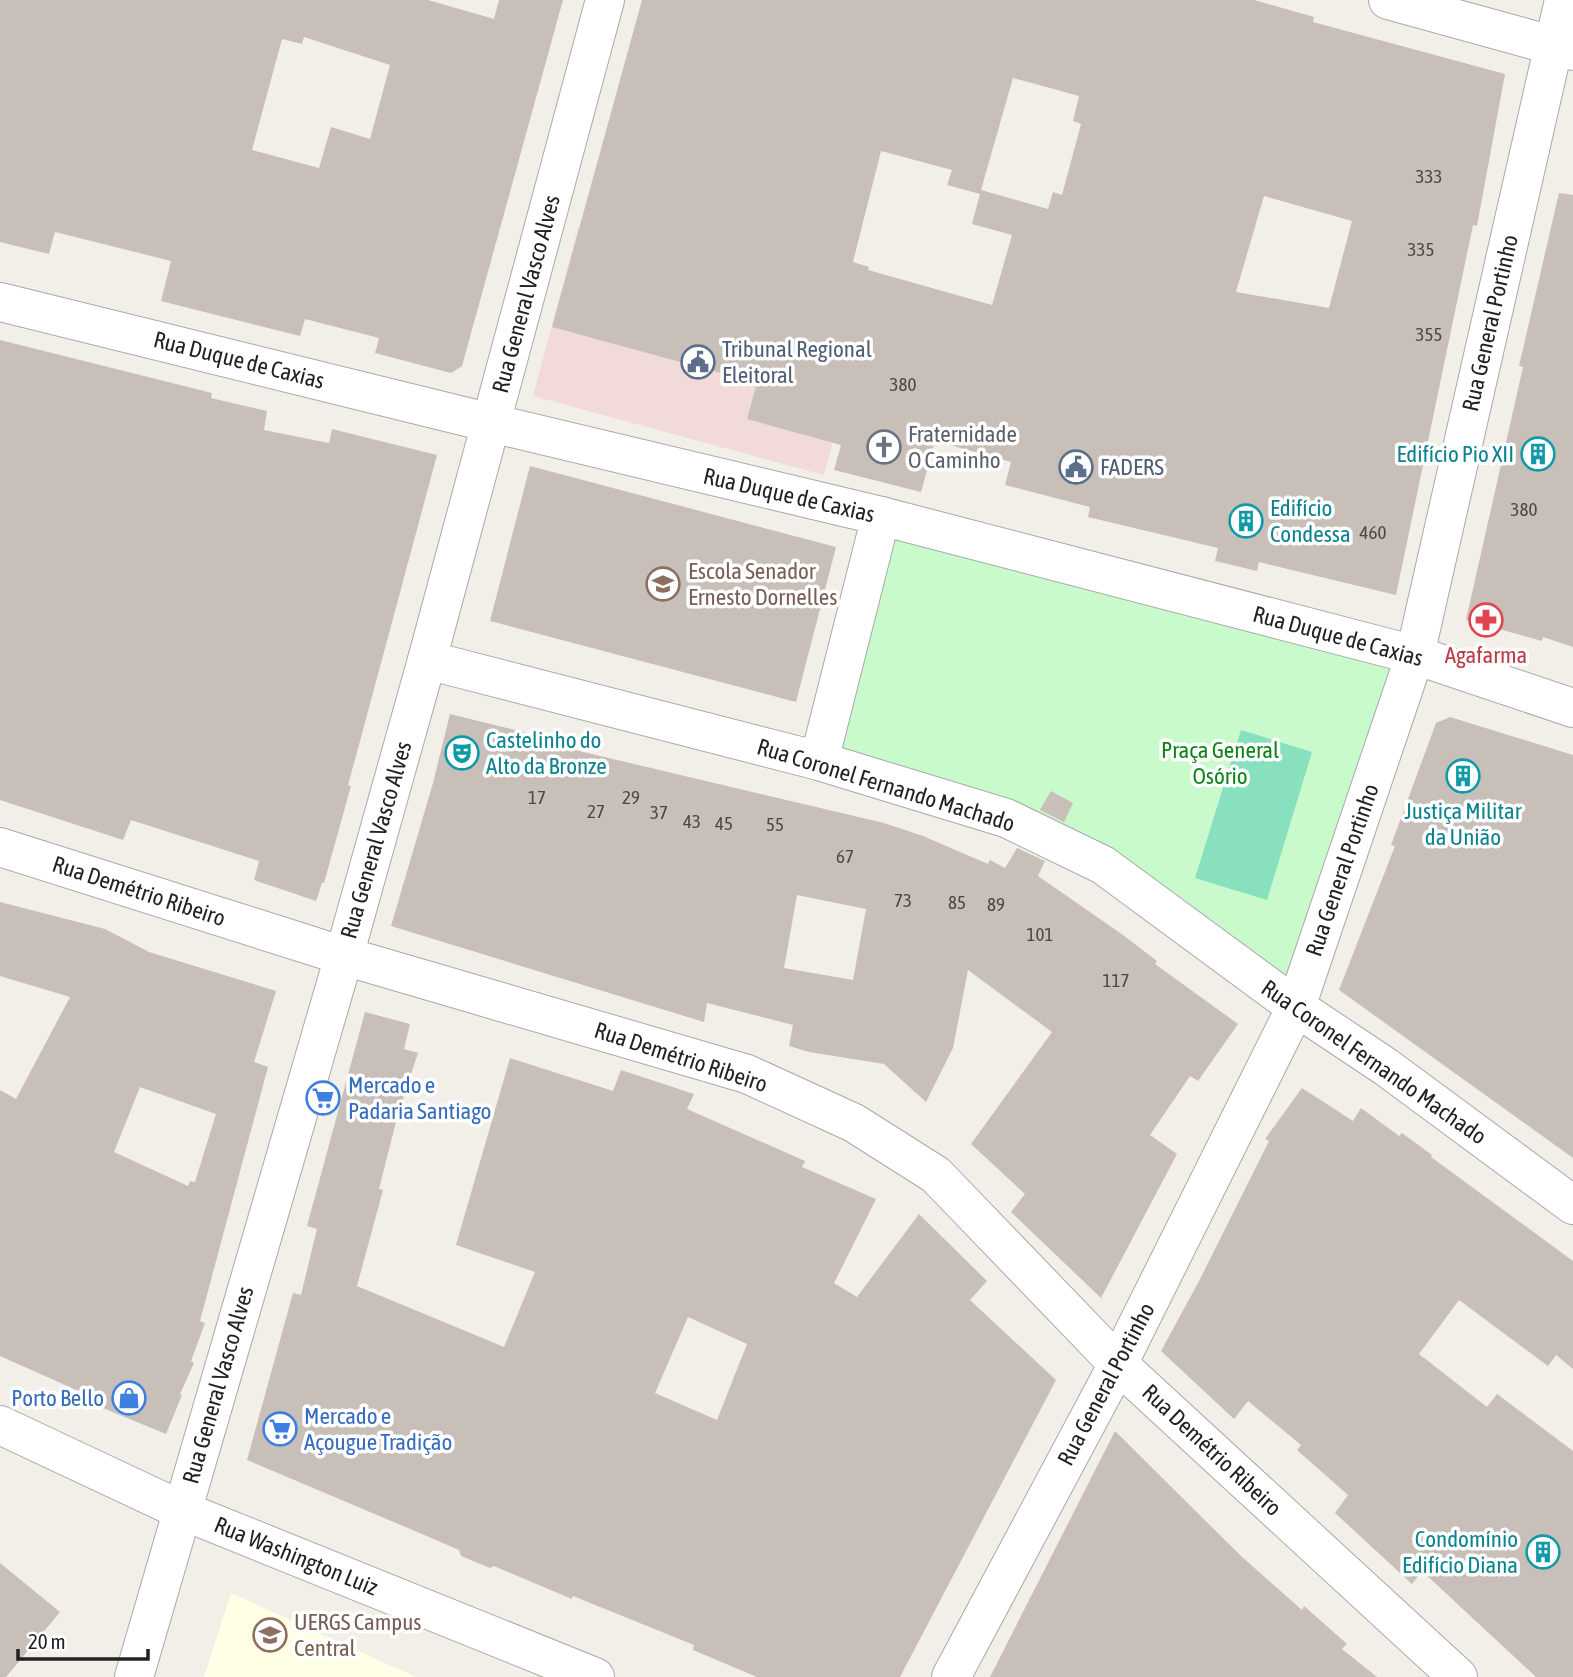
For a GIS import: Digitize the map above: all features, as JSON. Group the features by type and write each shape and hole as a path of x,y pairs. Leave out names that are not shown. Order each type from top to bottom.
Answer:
{"street":[{"name":"Rua General Vasco Alves","path":"134,1677 344,956 427,660 605,0"},
{"path":"1388,0 1563,48"},
{"name":"Rua General Portinho","path":"951,1677 1118,1364 1296,1007 1415,655 1563,48 1564,0"},
{"name":"Rua Duque de Caxias","path":"0,302 881,516 1415,655 1573,708"},
{"path":"819,761 881,516"},
{"name":"Rua Coronel Fernando Machado","path":"427,660 819,761 1006,818 1103,865 1296,1007 1386,1067 1573,1205"},
{"name":"Rua Demétrio Ribeiro","path":"0,847 344,956 747,1074 854,1123 936,1175 1118,1364 1458,1677"},
{"name":"Rua Washington Luiz","path":"0,1425 181,1510 595,1677"}],"shaded area":[{"name":"Tribunal Regional Eleitoral","path":"578,228 869,306 824,475 533,396"},
{"name":"UERGS Campus Central","path":"231,1593 416,1677 204,1677"}],"green space":[{"name":"Praça General Osório","path":"888,537 1396,670 1289,979 1115,856 1063,823 998,794 838,752"},
{"path":"1241,730 1312,752 1267,900 1195,878"}],"building":[{"path":"0,0 428,0 494,19 499,0 563,0 462,366 451,373 375,353 379,338 305,319 300,336 161,301 171,261 55,232 49,254 0,242","holes":["304,37 390,65 370,139 331,127 319,168 252,150 282,39 302,44"]},
{"path":"642,0 1254,0 1314,17 1313,22 1505,74 1477,226 1473,225 1396,595 1259,562 1257,571 1215,561 1218,548 1088,517 1090,507 1005,485 1011,462 935,441 921,492 834,470 841,445 747,419 757,383 552,327","holes":["1013,78 1079,96 1073,121 1081,124 1062,195 1053,192 1048,209 981,190","881,151 952,170 947,185 980,194 972,224 1012,235 992,305 868,270 869,267 853,262","1264,196 1352,221 1329,308 1236,292"]},
{"path":"1559,193 1573,195 1573,647 1543,637 1542,641 1466,620 1523,367 1519,366"},
{"path":"0,340 212,393 211,398 267,411 264,430 329,443 332,429 437,455 348,785 351,786 324,883 316,901 254,880 259,861 131,820 123,840 0,800"},
{"name":"Escola Senador Ernesto Dornelles","path":"530,466 836,547 796,702 490,621"},
{"path":"450,714 560,741 558,746 884,823 923,836 988,864 990,860 1005,868 1017,848 1045,861 1038,876 1123,935 1157,961 1155,964 1238,1024 1198,1081 1190,1076 1150,1135 1177,1154 1101,1298 1011,1212 1025,1194 971,1144 1052,1032 968,970 953,1048 926,1102 884,1064 809,1052 789,1046 793,1025 707,1003 704,1022 391,926 433,783","holes":["797,895 866,909 853,980 784,968"]},
{"path":"1450,717 1573,755 1573,1158 1339,990 1395,846 1391,845 1436,723"},
{"path":"1051,791 1073,803 1064,822 1040,810"},
{"path":"0,902 105,929 149,952 276,991 254,1062 268,1067 200,1321 205,1323 191,1361 194,1363 166,1434 98,1406 101,1401 0,1356 0,1090 16,1099 70,997 0,976","holes":["140,1087 216,1114 195,1182 190,1181 188,1186 114,1152"]},
{"path":"365,1012 410,1024 404,1049 418,1053 398,1114 379,1189 383,1190 357,1286 504,1347 535,1272 456,1245 510,1058 613,1091 621,1070 694,1094 687,1109 805,1161 802,1167 876,1199 834,1283 857,1297 919,1214 987,1281 970,1300 1056,1380 900,1677 757,1677 693,1650 694,1645 573,1596 572,1599 494,1566 490,1568 461,1556 459,1550 247,1460 293,1293 301,1295 317,1229 307,1226","holes":["688,1317 747,1344 717,1420 655,1393"]},
{"path":"1302,1088 1353,1121 1361,1108 1399,1136 1402,1133 1573,1261 1573,1369 1556,1355 1548,1366 1459,1300 1419,1354 1487,1407 1497,1394 1573,1451 1573,1677 1536,1677 1422,1571 1412,1584 1335,1513 1348,1495 1297,1450 1301,1445 1248,1401 1234,1419 1161,1351 1269,1141 1265,1139"},
{"path":"1115,1431 1241,1556 1302,1610 1304,1606 1347,1644 1342,1649 1377,1677 990,1677"},
{"path":"0,1563 60,1612 6,1677 0,1677"}],"place":[{"name":"Tribunal Regional Eleitoral","path":"698,362"},
{"name":"Fraternidade O Caminho","path":"884,447"},
{"name":"Edifício Pio XII","path":"1538,454"},
{"name":"FADERS","path":"1076,467"},
{"name":"Edifício Condessa","path":"1246,521"},
{"name":"Escola Senador Ernesto Dornelles","path":"663,584"},
{"name":"Agafarma","path":"1486,620"},
{"name":"Castelinho do Alto da Bronze","path":"462,753"},
{"name":"Justiça Militar da União","path":"1463,776"},
{"name":"Mercado e Padaria Santiago","path":"323,1098"},
{"name":"Porto Bello","path":"129,1398"},
{"name":"Mercado e Açougue Tradição","path":"280,1429"},
{"name":"Condomínio Edifício Diana","path":"1543,1552"},
{"name":"UERGS Campus Central","path":"270,1635"}]}
